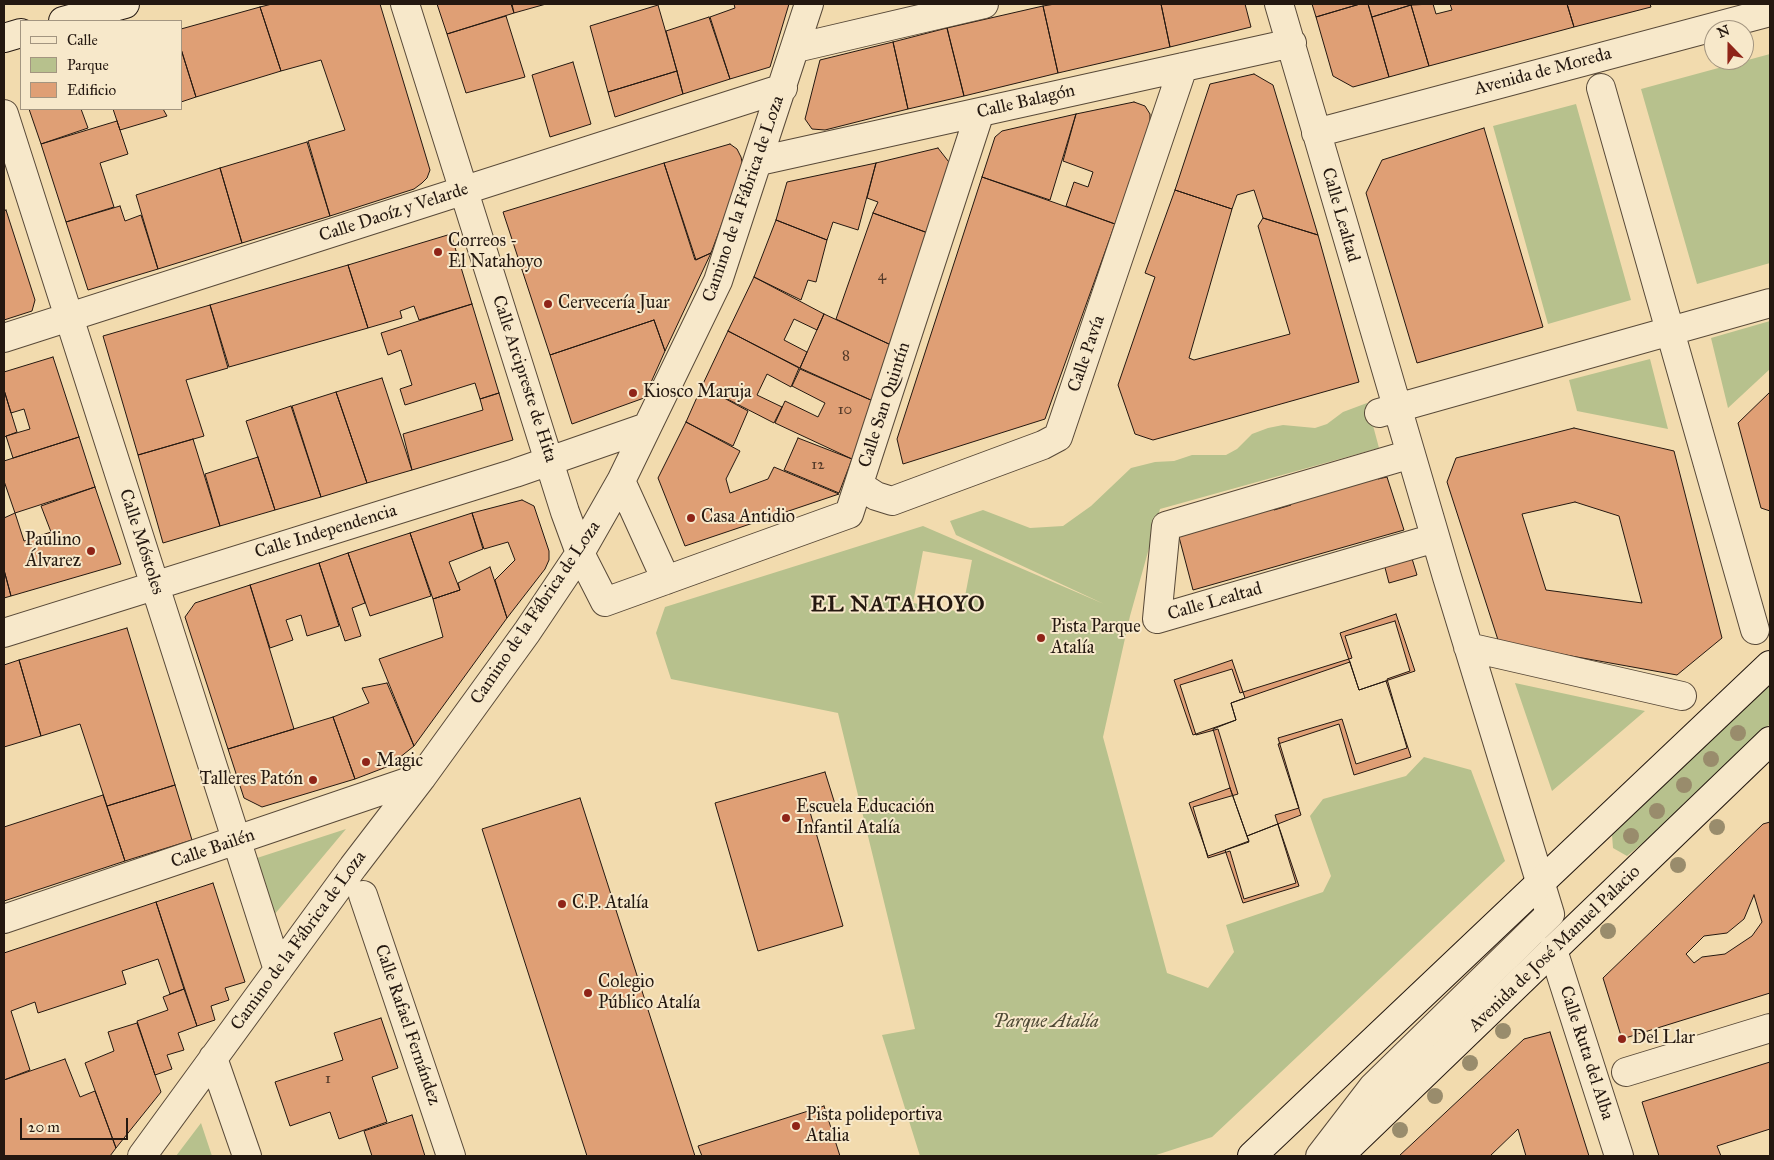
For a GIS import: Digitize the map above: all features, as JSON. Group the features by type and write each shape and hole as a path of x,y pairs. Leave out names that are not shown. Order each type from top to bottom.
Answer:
{"street":[{"path":"67,20 125,4"},
{"name":"Calle Arcipreste de Hita","path":"405,4 580,554"},
{"name":"Camino de la Fábrica de Loza","path":"142,1156 422,777 527,632 580,554 621,481 718,281 783,88 809,4"},
{"path":"796,48 984,4"},
{"name":"Calle Lealtad","path":"1279,4 1292,43 1388,410 1411,454 1468,648 1541,882"},
{"name":"Avenida de Moreda","path":"1316,133 1770,12"},
{"path":"4,38 20,33"},
{"name":"Calle Balagón","path":"759,161 1292,43"},
{"name":"Calle Pavía","path":"859,485 876,496 892,500 1043,445 1058,437 1183,67"},
{"name":"Calle Daoíz y Velarde","path":"4,338 783,88"},
{"path":"1601,88 1755,630"},
{"name":"Calle San Quintín","path":"580,554 605,602 849,514 980,112"},
{"name":"Calle Móstoles","path":"4,114 278,970"},
{"path":"1388,410 1770,303"},
{"name":"Calle Independencia","path":"4,633 550,461 647,427"},
{"name":"Calle Lealtad","path":"1411,454 1166,526 1156,619 1435,538"},
{"path":"621,481 666,580"},
{"path":"1468,648 1682,696"},
{"path":"1252,1156 1770,665"},
{"name":"Avenida de José Manuel Palacio","path":"1339,1156 1770,741"},
{"name":"Calle Bailén","path":"4,919 422,777"},
{"name":"Avenida de José Manuel Palacio","path":"1320,1156 1373,1087 1550,914 1541,882"},
{"name":"Calle Rafael Fernández","path":"363,895 451,1156"},
{"name":"Calle Ruta del Alba","path":"1553,950 1619,1156"},
{"path":"1626,1072 1770,1028"},
{"path":"213,1058 247,1156"}],"green space":[{"path":"1770,54 1770,263 1697,284 1641,89 1711,70 1754,70 1754,58"},
{"path":"1576,104 1631,300 1548,324 1493,126"},
{"path":"1770,321 1770,369 1728,408 1711,338"},
{"path":"1650,359 1668,429 1577,411 1569,380"},
{"name":"Parque Atalía","path":"1367,403 1379,448 1160,509 1130,616 1103,737 1167,973 1208,988 1234,952 1226,925 1323,892 1331,876 1310,816 1323,799 1406,776 1424,757 1471,770 1505,861 1212,1137 1153,1156 920,1156 882,1035 915,1029 838,713 671,679 656,633 665,607 923,526 1104,604 956,535 950,521 983,510 1030,528 1063,526 1091,506 1131,468 1155,462 1174,461 1192,455 1226,455 1237,449 1252,434 1268,428 1283,425 1315,428 1327,424 1343,412","holes":["923,551 972,560 962,612 913,603"]},
{"path":"1515,683 1645,711 1552,791"},
{"path":"1770,685 1770,724 1660,829 1627,856 1613,848 1612,835"},
{"path":"346,829 274,915 257,858"},
{"path":"201,1123 212,1156 176,1156"}],"building":[{"path":"272,4 380,4 430,170 427,178 422,183 414,189 330,216 308,141 345,130 321,60 281,71 260,7"},
{"path":"437,4 511,4 514,13 447,34"},
{"path":"512,4 546,4 514,13"},
{"path":"734,4 789,4 770,67 730,79 710,17 735,8"},
{"path":"1055,4 1161,4 1170,47 1058,73 1043,6"},
{"path":"1161,4 1245,4 1251,27 1170,47"},
{"path":"1312,4 1360,4 1316,17"},
{"path":"1360,4 1368,4 1389,77 1353,87 1333,76 1316,17"},
{"path":"1368,4 1414,4 1372,17"},
{"path":"1433,4 1436,14 1452,10 1450,4 1567,4 1574,27 1429,66 1411,5"},
{"path":"1567,4 1650,4 1651,7 1574,27"},
{"path":"658,5 677,71 608,92 590,26"},
{"path":"1411,5 1429,66 1389,77 1372,17"},
{"path":"1043,6 1058,73 964,96 947,28"},
{"path":"260,7 281,71 196,97 182,52 182,29"},
{"path":"506,16 525,77 466,93 447,34"},
{"path":"709,17 730,79 683,94 666,31"},
{"path":"947,28 964,96 908,109 893,42"},
{"path":"893,42 908,109 825,130 812,129 805,119 820,60"},
{"path":"182,52 196,97 182,102"},
{"path":"573,62 591,124 550,137 532,75"},
{"path":"677,71 683,94 615,117 608,92"},
{"path":"1254,74 1273,85 1318,235 1263,218 1254,190 1237,195 1232,209 1175,190 1210,84"},
{"path":"1134,102 1145,106 1150,114 1150,126 1115,224 1066,206 1074,182 1088,187 1093,172 1063,161 1076,114"},
{"path":"29,110 81,110 88,128 41,144"},
{"path":"113,110 164,110 167,116 120,130"},
{"path":"1076,114 1050,200 982,177 995,137 1002,131"},
{"path":"117,121 128,154 100,163 114,207 66,222 41,144"},
{"path":"1484,128 1543,327 1417,363 1366,193 1382,160"},
{"path":"307,142 330,216 242,243 220,168"},
{"path":"730,144 737,149 743,167 711,253 696,260 664,163"},
{"path":"938,148 952,166 928,233 873,213 878,202 867,198 876,163"},
{"path":"664,163 695,260 711,253 665,351 654,320 550,355 503,212"},
{"path":"876,163 858,230 833,222 827,240 776,220 787,182"},
{"path":"220,168 242,243 158,269 136,195"},
{"path":"982,177 1115,224 1045,419 903,464 897,439"},
{"path":"1175,190 1232,209 1189,358 1194,360 1290,334 1258,226 1263,218 1318,235 1359,382 1153,440 1135,434 1118,385 1155,277 1145,273"},
{"path":"120,206 125,221 141,215 158,269 88,290 66,222"},
{"path":"6,210 35,300 32,311 4,320 4,211"},
{"path":"873,213 928,233 891,345 836,319"},
{"path":"776,220 827,240 816,282 808,280 801,300 754,277"},
{"path":"451,234 472,304 419,320 414,306 400,311 402,318 368,328 348,265"},
{"path":"348,265 368,328 229,367 210,305"},
{"path":"754,277 824,314 817,330 794,319 784,340 807,352 800,368 728,331"},
{"path":"472,304 499,393 480,399 475,383 405,405 400,389 412,385 401,350 388,355 381,333"},
{"path":"210,305 228,368 186,380 204,436 138,455 103,336"},
{"path":"824,314 891,345 873,401 800,368"},
{"path":"654,320 665,351 644,398 572,424 550,355"},
{"path":"728,331 799,368 791,387 767,374 757,395 782,407 774,423 702,386"},
{"path":"53,357 79,437 13,458 6,436 30,429 24,409 11,413 4,390 4,372"},
{"path":"800,369 873,401 852,459 775,423 785,401 818,417 825,403 792,386"},
{"path":"382,378 412,470 367,483 336,392"},
{"path":"702,386 748,411 733,446 686,422"},
{"path":"4,390 17,432 4,437"},
{"path":"336,392 367,483 321,497 292,406"},
{"path":"1770,392 1770,511 1761,508 1738,423"},
{"path":"499,393 513,440 412,470 403,434 483,410 480,399"},
{"path":"291,406 321,497 275,510 246,421"},
{"path":"686,422 740,451 726,479 730,493 768,479 774,467 839,494 685,546 658,478"},
{"path":"1574,428 1674,451 1722,638 1677,675 1499,643 1447,482 1456,458","holes":["1575,502 1619,516 1642,603 1546,590 1522,514"]},
{"path":"79,437 95,487 15,513 4,481 4,461"},
{"path":"798,438 852,459 839,493 784,470"},
{"path":"193,439 220,526 163,543 138,455"},
{"path":"258,457 275,510 220,526 205,474"},
{"path":"1376,472 1378,479 1387,477 1404,530 1193,590 1179,537 1187,534 1185,527 1272,502 1274,510 1291,505 1289,497"},
{"path":"95,487 121,564 11,596 4,570 4,518 15,513 24,541 51,532 41,506"},
{"path":"522,500 534,506 549,551 549,560 545,569 507,618 495,580 515,560 508,542 484,549 472,513"},
{"path":"472,513 483,549 449,562 460,590 433,599 410,533"},
{"path":"410,533 431,596 370,616 348,553"},
{"path":"1410,552 1417,575 1389,583 1383,560"},
{"path":"348,553 365,603 352,608 361,636 345,641 319,563"},
{"path":"319,563 339,626 307,636 301,615 286,620 293,640 270,648 250,585"},
{"path":"490,567 507,618 414,746 379,659 443,637 433,599 460,590 458,583"},
{"path":"4,570 11,596 4,598"},
{"path":"250,585 294,729 228,749 185,617 195,603"},
{"path":"1396,614 1415,671 1359,690 1340,633"},
{"path":"1395,621 1410,671 1387,679 1407,748 1356,764 1342,719 1278,738 1299,808 1275,815 1296,883 1244,899 1230,851 1208,858 1193,807 1238,794 1218,729 1196,735 1180,685 1232,669 1240,693 1352,658 1345,636"},
{"path":"127,628 175,785 107,806 80,724 41,736 19,660"},
{"path":"19,660 41,736 4,747 4,665"},
{"path":"1232,660 1245,698 1231,703 1236,720 1193,735 1174,680"},
{"path":"1350,662 1359,690 1386,681 1411,757 1354,775 1339,724 1278,744 1301,815 1247,836 1230,788 1213,729 1236,720 1231,703"},
{"path":"387,683 414,746 389,766 355,779 333,717 369,703 362,688"},
{"path":"333,717 355,779 262,807 244,798 228,749"},
{"path":"825,772 835,804 810,812 843,926 758,951 715,803"},
{"path":"175,785 192,840 125,861 107,806"},
{"path":"1230,788 1249,842 1208,856 1189,803"},
{"path":"103,795 125,861 4,901 4,827"},
{"name":"Colegio Público Atalía","path":"580,798 695,1156 587,1156 482,829"},
{"path":"1770,822 1770,993 1622,1039 1603,978 1763,824","holes":["1754,895 1762,922 1752,936 1725,954 1702,957 1694,963 1686,954 1704,936 1727,933 1744,919"]},
{"path":"1278,824 1299,886 1243,903 1225,850 1249,841 1247,836"},
{"path":"213,883 245,982 225,988 229,1000 211,1006 215,1020 197,1026 156,902"},
{"path":"156,902 184,989 170,994 158,959 122,971 126,984 38,1013 35,1002 11,1011 30,1070 4,1080 4,953"},
{"path":"184,989 197,1026 178,1033 184,1050 167,1055 172,1069 155,1075 137,1021 168,1010 163,997"},
{"path":"381,1018 398,1068 372,1077 387,1122 339,1139 330,1112 290,1126 275,1082 343,1060 334,1033"},
{"path":"137,1023 161,1092 116,1148 85,1063 114,1051 108,1032"},
{"path":"1550,1032 1589,1156 1526,1156 1518,1129 1490,1156 1399,1156 1524,1039"},
{"path":"65,1059 80,1097 95,1091 116,1148 110,1156 4,1156 4,1080"},
{"path":"1770,1062 1770,1129 1717,1146 1721,1156 1659,1156 1642,1102"},
{"name":"Pista polideportiva Atalia","path":"824,1106 840,1156 702,1156 698,1146"},
{"path":"412,1115 425,1156 372,1156 364,1131"}],"place":[{"name":"Correos - El Natahoyo","path":"438,252"},
{"name":"Cervecería Juar","path":"548,304"},
{"name":"Kiosco Maruja","path":"633,393"},
{"name":"Casa Antidio","path":"691,518"},
{"name":"Paulino Álvarez","path":"91,551"},
{"name":"Pista Parque Atalía","path":"1041,638"},
{"name":"Magic","path":"366,762"},
{"name":"Talleres Patón","path":"313,780"},
{"name":"Escuela Educación Infantil Atalía","path":"786,818"},
{"name":"C.P. Atalía","path":"562,904"},
{"name":"Colegio Público Atalía","path":"588,993"},
{"name":"Del Llar","path":"1622,1039"},
{"name":"Pista polideportiva Atalia","path":"796,1126"}],"district":[{"name":"EL NATAHOYO","path":"898,606"}]}
